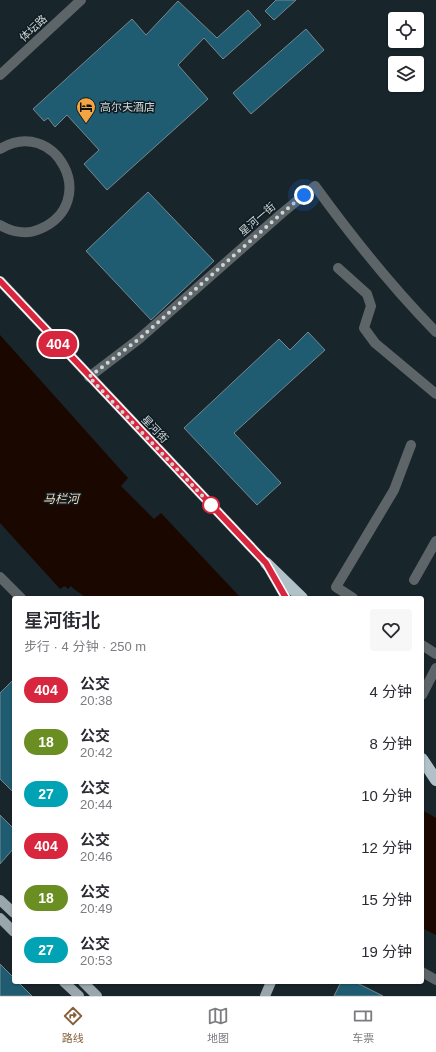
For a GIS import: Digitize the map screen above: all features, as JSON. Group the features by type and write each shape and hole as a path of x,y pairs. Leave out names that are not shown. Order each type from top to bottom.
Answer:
{"highway":[{"path":"266,563 300,596"},
{"path":"424,762 436,780"}],"main road":[{"name":"星河街","path":"0,281 266,563 285,596"},
{"path":"0,900 12,911"},
{"path":"0,918 12,930"},
{"path":"66,984 79,996"},
{"path":"85,984 98,996"},
{"path":"264,996 270,984"}],"street":[{"name":"体坛路","path":"0,75 82,0"},
{"path":"0,149 7,145 22,142 37,143 50,149 61,160 68,173 70,188 68,202 60,216 49,225 35,231 20,232 0,225"},
{"name":"星河一街","path":"89,377 139,339 315,186 340,221 415,310 436,332"},
{"path":"338,268 367,294 371,306 364,328 375,343 436,394"},
{"path":"350,596 336,587 394,490 411,445"},
{"path":"414,580 436,541"},
{"path":"0,577 19,596"},
{"path":"424,646 436,654"},
{"path":"424,691 436,668"},
{"path":"424,973 436,980"}],"water":[{"name":"马栏河","path":"0,335 128,478 121,486 154,519 161,513 239,596 83,596 71,586 68,589 65,586 60,589 0,523"},
{"path":"424,811 436,818 436,935 424,929"}],"building":[{"path":"276,0 296,0 274,20 265,11"},
{"path":"178,1 217,38 248,10 261,25 223,59 204,38 178,65 208,99 107,190 84,164 99,150 67,115 55,127 48,118 44,121 33,109 132,19 146,35"},
{"path":"306,29 324,50 251,114 233,93"},
{"path":"148,192 214,261 151,320 86,251"},
{"path":"308,332 325,350 234,433 281,483 257,505 184,428 279,339 290,350"},
{"path":"12,681 12,791 0,779 0,693"},
{"path":"0,815 12,827 12,850 0,864"},
{"path":"0,964 12,976 12,984 20,984 32,996 0,996"},
{"path":"340,984 359,984 383,996 334,996"}],"bus line":[{"name":"404","path":"0,281 266,563 285,596"}],"place":[{"name":"高尔夫酒店","path":"86,124"}],"route":[{"path":"211,505 214,508 89,377 139,339 304,195"}]}
